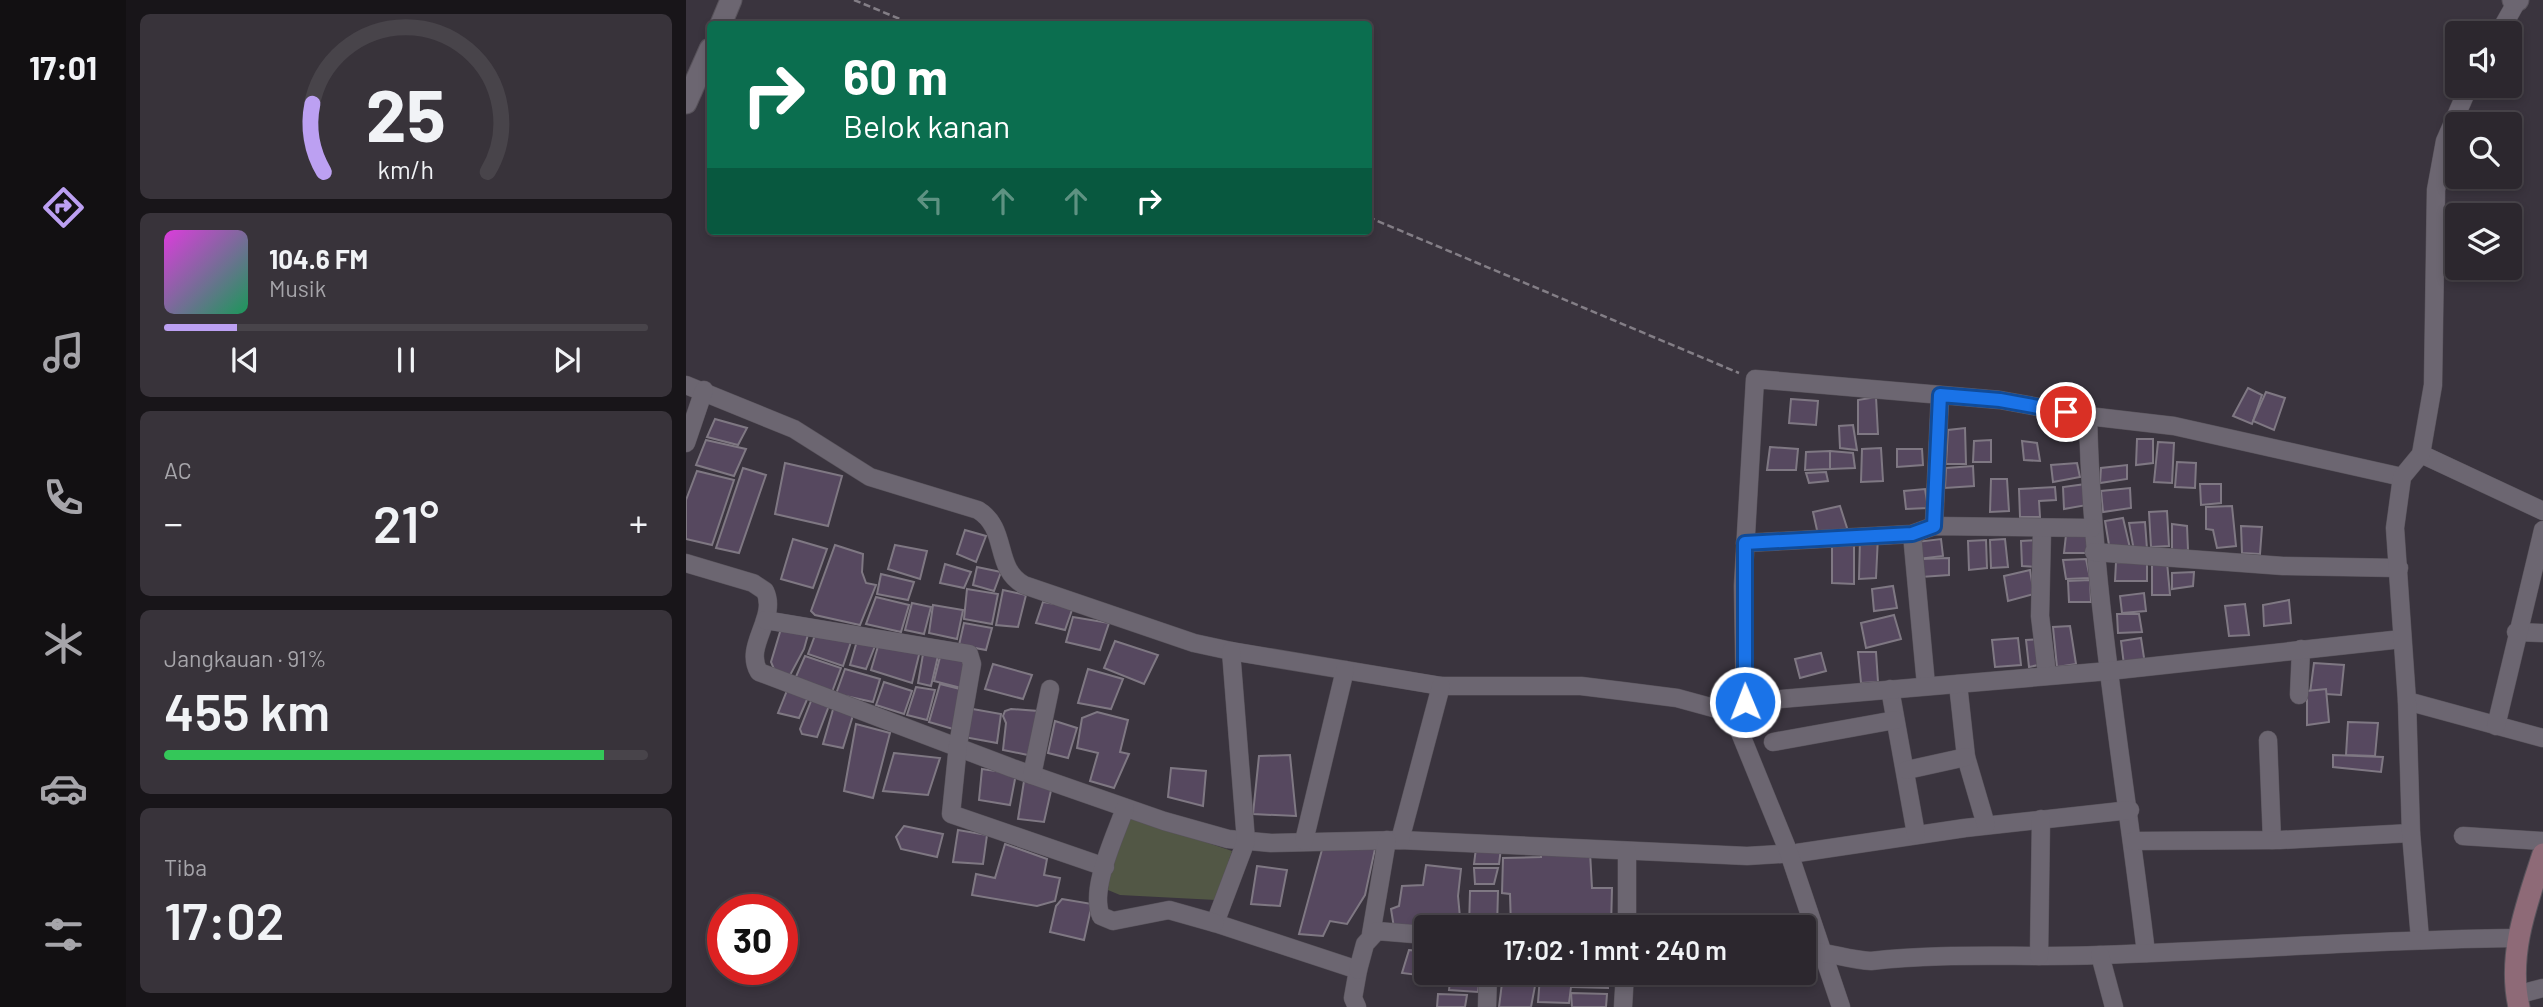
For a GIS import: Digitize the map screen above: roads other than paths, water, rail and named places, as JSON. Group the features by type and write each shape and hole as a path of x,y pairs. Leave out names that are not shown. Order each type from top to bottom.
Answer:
{"main road":[{"path":"2518,1001 2514,966 2518,938 2538,882 2543,854"}],"street":[{"path":"722,21 731,0"},
{"path":"2505,21 2516,0"},
{"path":"686,103 707,56"},
{"path":"2420,939 2411,833 2407,701 2395,528 2402,477 2421,454 2433,385 2436,190 2445,141 2464,98"},
{"path":"1841,1007 1738,708 1755,379 2000,400 2088,416 2174,426 2402,477"},
{"path":"686,385 704,390 794,429 870,477 978,510 988,516 997,530 1006,570 1024,585 1161,632 1231,651 1441,686 1581,686 1738,708 1926,685 2109,671 2402,639"},
{"path":"686,443 704,390"},
{"path":"1934,526 1940,395"},
{"path":"2088,416 2094,552 2130,810 2146,953"},
{"path":"2421,454 2543,512"},
{"path":"1745,543 1912,534 1934,526 2092,528"},
{"path":"2042,529 2040,616 2046,674"},
{"path":"2496,726 2516,632 2543,530"},
{"path":"1912,534 1926,685"},
{"path":"2094,552 2283,566 2399,568"},
{"path":"686,563 761,587 768,598 765,620 756,648 755,659 759,672 1125,808 1197,832 1246,841 1393,840 1747,856 1789,853 1986,825 2130,810"},
{"path":"765,620 969,654 972,664 950,809 954,818 1020,837 1105,867"},
{"path":"2516,632 2543,633"},
{"path":"2299,695 2301,649"},
{"path":"1215,923 1246,841 1231,651"},
{"path":"1304,841 1345,670"},
{"path":"1958,684 1966,757 1986,825"},
{"path":"1357,1007 1353,998 1358,970 1371,934 1393,840 1441,686"},
{"path":"1032,775 1050,689"},
{"path":"1891,689 1916,834"},
{"path":"2407,701 2543,738"},
{"path":"1773,742 1895,720"},
{"path":"2268,740 2272,840"},
{"path":"1907,770 1966,757"},
{"path":"1125,808 1105,867 1097,901 1098,909 1105,919 1113,921 1169,910 1358,970"},
{"path":"2039,956 2041,819"},
{"path":"2133,841 2272,840 2411,833"},
{"path":"2463,836 2543,841"},
{"path":"1627,852 1627,915"},
{"path":"1371,934 1385,929 1414,933"},
{"path":"1816,951 1853,961 2100,956 2420,939 2518,938"},
{"path":"2100,956 2114,1007"},
{"path":"1487,1007 1488,985"},
{"path":"1623,1007 1624,985"},
{"path":"2518,1001 2543,988"}]}
